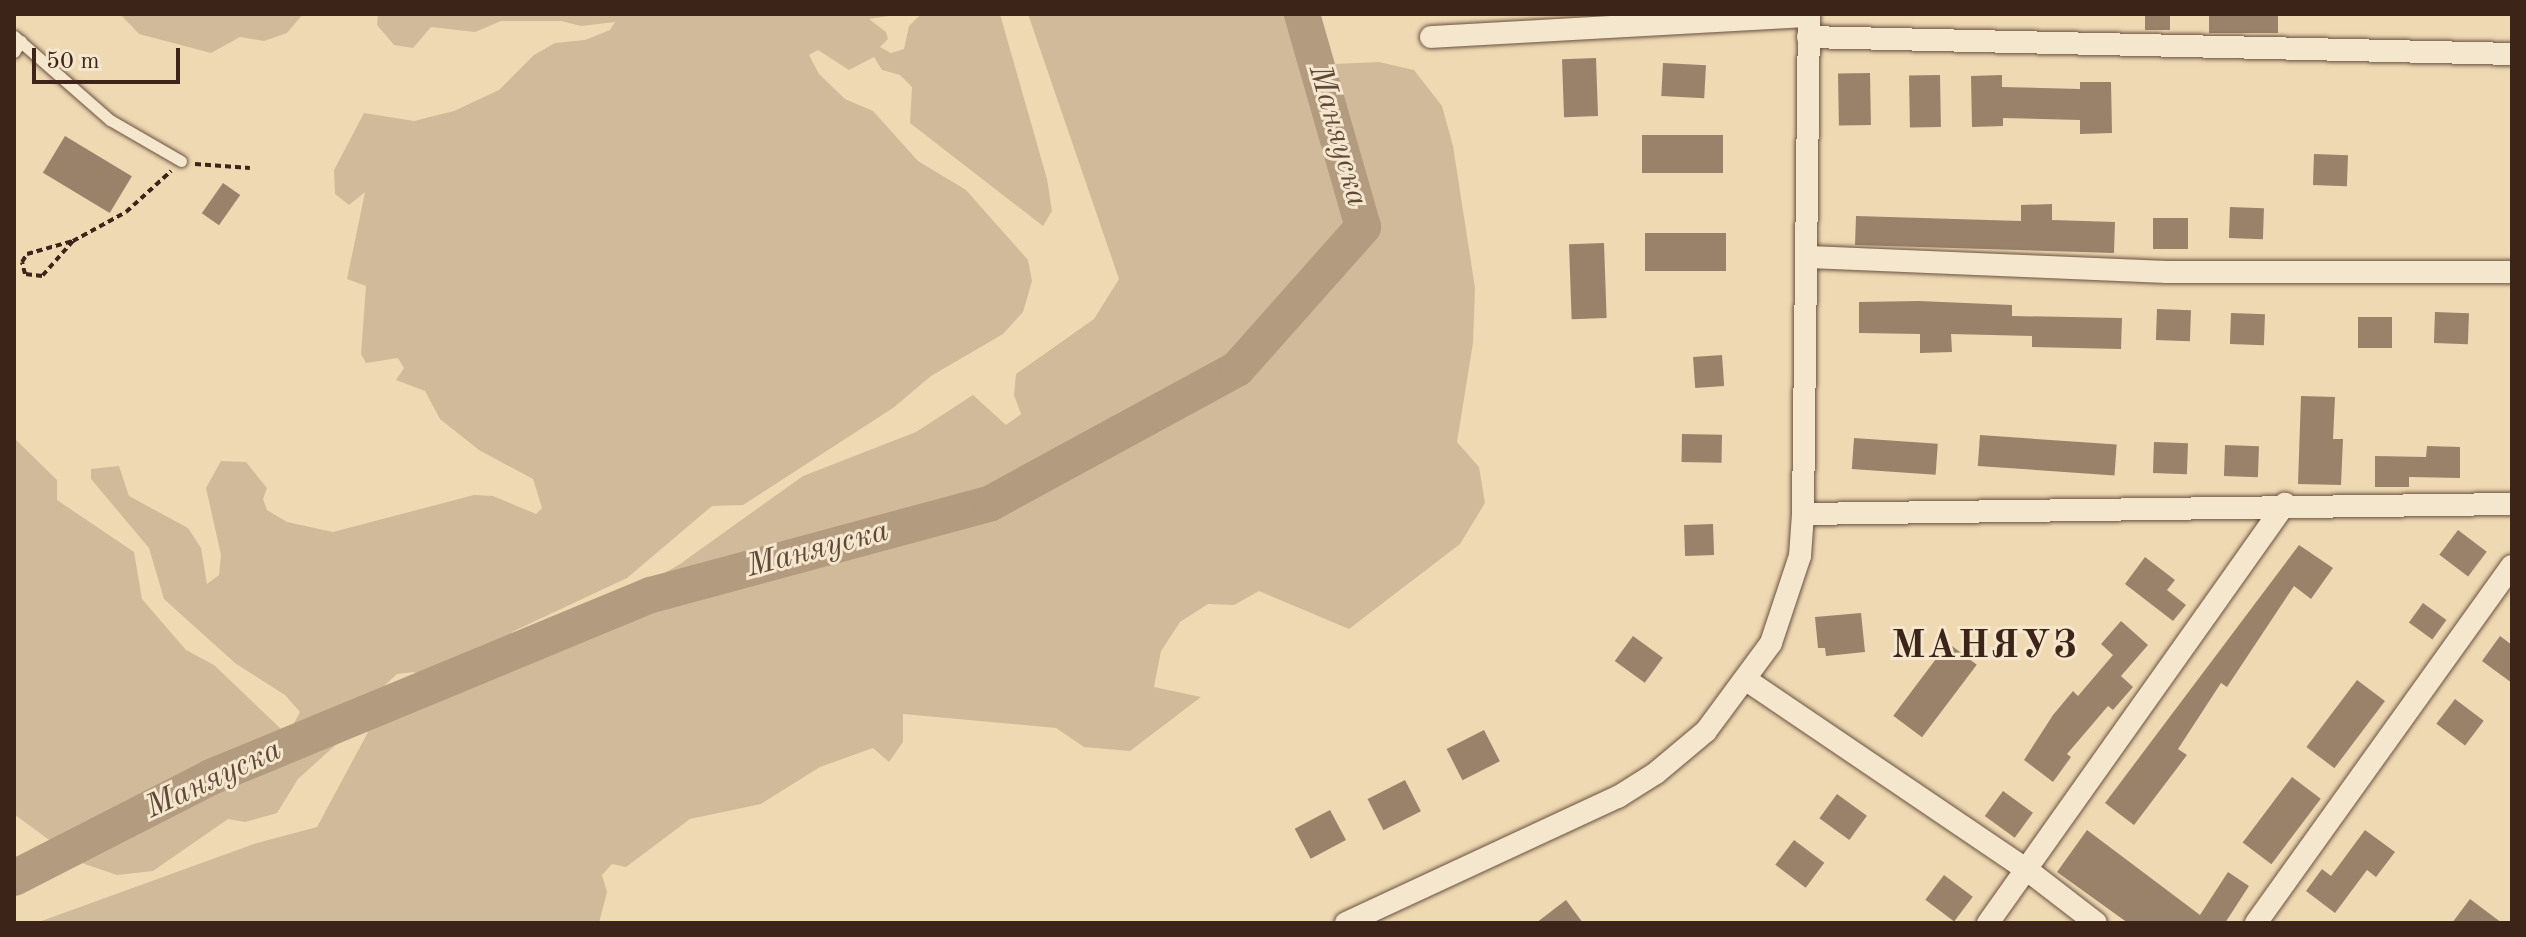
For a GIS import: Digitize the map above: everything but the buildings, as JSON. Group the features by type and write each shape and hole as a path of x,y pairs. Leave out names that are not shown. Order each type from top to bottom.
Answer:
{"street":[{"path":"1346,923 1618,797 1684,753 1748,681 1788,600 1800,556 1809,257 1808,23"},
{"path":"1431,37 1808,23 2512,54"},
{"path":"1809,257 2167,272 2512,272"},
{"path":"1803,514 2285,504 2512,504"},
{"path":"1988,923 2285,504"},
{"path":"2256,923 2512,566"},
{"path":"1748,681 2026,869 2096,923"}],"lane":[{"path":"14,52 18,38 110,120 181,161"}],"path":[{"path":"73,241 54,267 31,279 25,274 22,262 27,254 73,241 126,212 181,161 250,168"}],"shaded area":[{"path":"120,14 303,14 287,33 264,41 240,37 211,53 139,34"},
{"path":"378,14 902,14 869,19 886,32 888,39 880,47 891,53 904,49 909,26 921,14 1000,14 1047,179 1052,211 1043,226 910,123 912,87 900,75 882,70 874,57 849,70 818,50 809,55 819,74 845,99 873,111 918,161 966,190 1028,260 1032,281 1023,312 1003,334 931,376 893,408 743,505 712,506 627,578 514,631 473,658 422,679 414,672 397,674 369,700 340,741 298,779 277,813 245,822 228,819 153,871 117,875 79,862 14,814 14,438 57,480 57,500 134,552 142,599 186,650 214,665 281,729 293,725 300,712 285,695 235,663 164,599 149,548 91,479 91,469 119,466 129,496 188,528 201,548 207,584 219,575 221,555 206,488 221,461 246,462 267,488 263,499 267,510 287,522 333,532 474,495 493,496 536,514 542,508 533,479 479,450 440,419 425,391 396,380 404,368 398,358 366,363 361,354 366,286 347,279 365,192 349,205 335,194 334,170 364,113 414,121 454,111 499,90 534,55 555,43 585,40 610,30 615,22 581,26 561,21 501,21 475,32 431,27 413,48 394,45 377,25"},
{"path":"1028,14 1296,14 1311,65 1379,62 1414,70 1442,106 1453,146 1475,288 1473,343 1457,442 1479,467 1485,503 1460,544 1349,629 1259,591 1234,605 1208,604 1180,622 1161,651 1154,687 1201,697 1130,751 1084,747 1056,728 903,714 903,742 889,762 873,748 820,767 761,804 690,819 626,867 612,864 602,875 607,892 599,923 36,923 257,843 317,827 374,721 605,608 680,564 803,476 916,432 973,395 1006,425 1021,414 1014,395 1016,374 1094,319 1119,279"}],"waterway":[{"name":"Маняуска","path":"14,878 211,777 651,595 991,503 1237,369 1363,227 1302,14"}],"district":[{"name":"МАНЯУЗ","path":"1985,648"}]}
